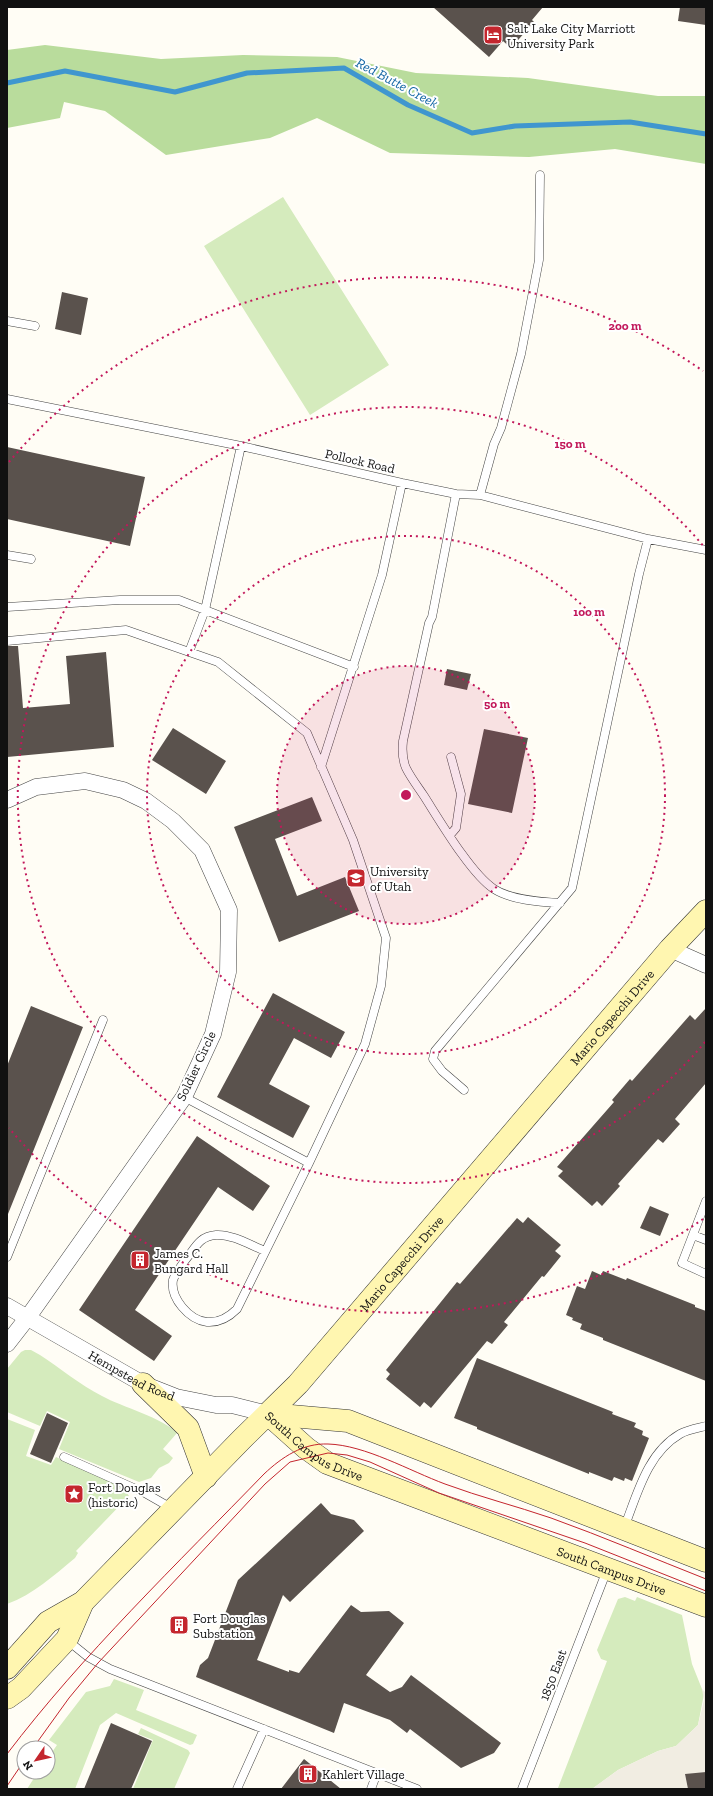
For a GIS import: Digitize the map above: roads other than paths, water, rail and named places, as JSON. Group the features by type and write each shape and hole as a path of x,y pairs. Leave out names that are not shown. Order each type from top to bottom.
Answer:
{"main road":[{"name":"Mario Capecchi Drive","path":"7,1667 48,1622 83,1602 242,1439 298,1384 670,949 706,911"},
{"path":"143,1384 188,1428 206,1477"},
{"name":"South Campus Drive","path":"268,1414 348,1421 706,1560"},
{"name":"South Campus Drive","path":"268,1414 306,1448 327,1463 607,1570 706,1606"},
{"name":"Mario Capecchi Drive","path":"7,1698 21,1688 67,1639 83,1602"}],"street":[{"name":"Soldier Circle","path":"7,800 36,787 85,781 123,790 146,801 168,817 202,850 229,910 228,972 213,1034 184,1097 28,1317 7,1344"},
{"path":"670,949 706,965"},
{"name":"Hempstead Road","path":"7,1306 143,1384 176,1397 216,1405 232,1405 268,1414"}],"lane":[{"path":"480,495 494,444 501,428 521,354 539,260 540,175"},
{"path":"7,321 35,326"},
{"name":"Pollock Road","path":"7,399 241,446 456,494 480,495 648,539 706,550"},
{"path":"189,652 205,610 241,446"},
{"path":"321,767 382,575 402,483"},
{"path":"456,494 432,617 429,623 403,741 402,755 406,768 478,875 496,890 536,901 560,902"},
{"path":"464,1090 437,1065 433,1059 435,1051 572,888 639,574 648,539"},
{"path":"7,555 31,559"},
{"path":"7,607 120,600 178,600 354,667"},
{"path":"7,641 126,630 218,662 306,733 353,840 386,938 381,986 365,1044 309,1163 237,1309 228,1317 214,1322 206,1322 194,1318 181,1306 174,1292 173,1280 199,1241 217,1235 228,1236 265,1251"},
{"path":"450,835 456,828 461,794 451,757"},
{"path":"7,1257 104,1020"},
{"path":"184,1097 309,1163"},
{"path":"706,1201 682,1263 706,1274"},
{"path":"693,1234 706,1240"},
{"path":"624,1528 648,1469 661,1449 680,1434 706,1426"},
{"path":"64,1457 145,1493 173,1509"},
{"name":"1850 East","path":"522,1789 607,1570"},
{"path":"67,1639 88,1657 110,1668 417,1789"},
{"path":"237,1789 264,1729"},
{"path":"370,1789 377,1773"}],"waterway":[{"name":"Red Butte Creek","path":"7,83 65,71 175,92 247,73 344,68 408,105 472,133 515,126 630,122 706,134"}],"tram line":[{"path":"7,1754 36,1717 131,1610 264,1474 293,1452 310,1446 319,1444 342,1445 372,1454 445,1484 571,1525 706,1579"},
{"path":"39,1740 69,1698 98,1663 265,1484 290,1462 328,1453 347,1455 370,1462 439,1493 585,1543 706,1591"},
{"path":"7,1786 16,1773"}],"place":[{"name":"Salt Lake City Marriott University Park","path":"493,35"},
{"name":"University of Utah","path":"356,878"},
{"name":"James C. Bungard Hall","path":"140,1260"},
{"name":"Fort Douglas (historic)","path":"74,1494"},
{"name":"Fort Douglas Substation","path":"179,1625"},
{"name":"Kahlert Village","path":"308,1774"}]}
